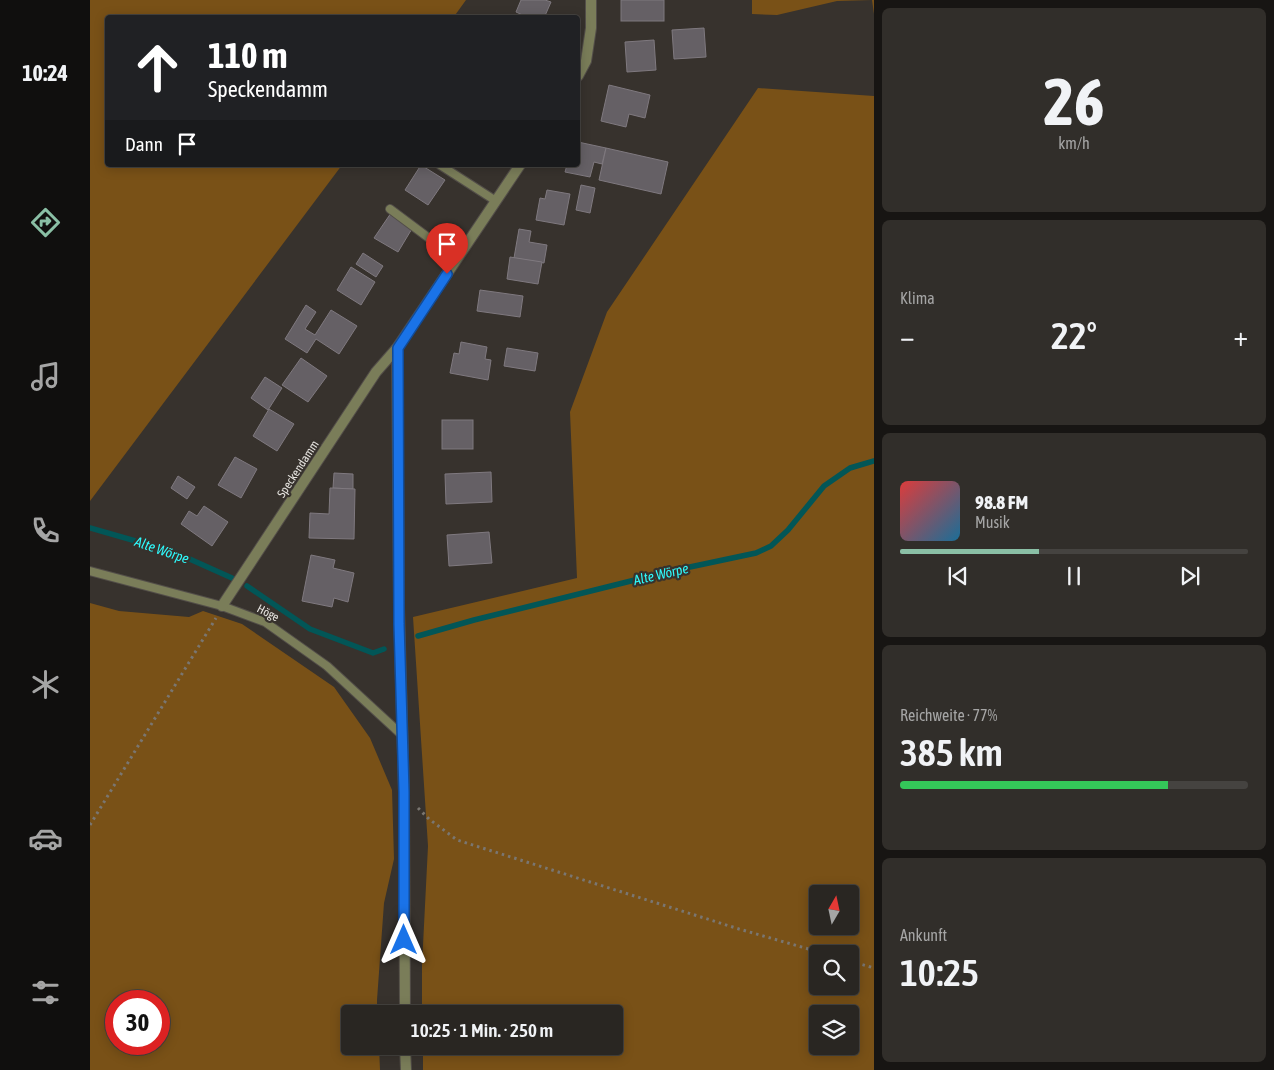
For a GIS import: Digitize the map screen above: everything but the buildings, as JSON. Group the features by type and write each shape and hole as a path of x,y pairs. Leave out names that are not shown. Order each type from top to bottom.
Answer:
{"street":[{"path":"580,72 586,61 591,28 591,0"},
{"name":"Speckendamm","path":"222,606 376,372 398,348 519,167"},
{"path":"398,348 405,1005"},
{"path":"405,1055 406,1070"}],"lane":[{"path":"443,167 496,201"},
{"path":"390,209 457,259"},
{"name":"Höge","path":"90,571 222,606 265,622 327,666 403,736"}],"path":[{"path":"90,825 222,606"},
{"path":"404,792 429,819 457,840 809,949"},
{"path":"859,964 874,968"}],"shaded area":[{"path":"90,0 466,0 455,15 105,15 105,167 340,167 90,501"},
{"path":"752,0 872,0 837,1 777,15 752,14"},
{"path":"758,88 874,96 874,1070 423,1070 423,1055 623,1055 623,1005 422,1005 422,965 428,846 413,617 577,578 570,412 607,312"},
{"path":"90,603 119,611 189,617 203,611 242,624 334,687 370,738 392,790 394,859 384,903 377,1005 341,1005 341,1055 379,1055 380,1070 90,1070"}],"waterway":[{"name":"Alte Wörpe","path":"418,636 474,620 671,571 756,553 771,546 788,530 824,486 850,468 874,461"},
{"name":"Alte Wörpe","path":"90,528 174,552 232,578"},
{"name":"Alte Wörpe","path":"247,586 310,629 373,653 384,649"}],"route":[{"path":"404,940 404,792 399,624 398,348 447,274"}]}
